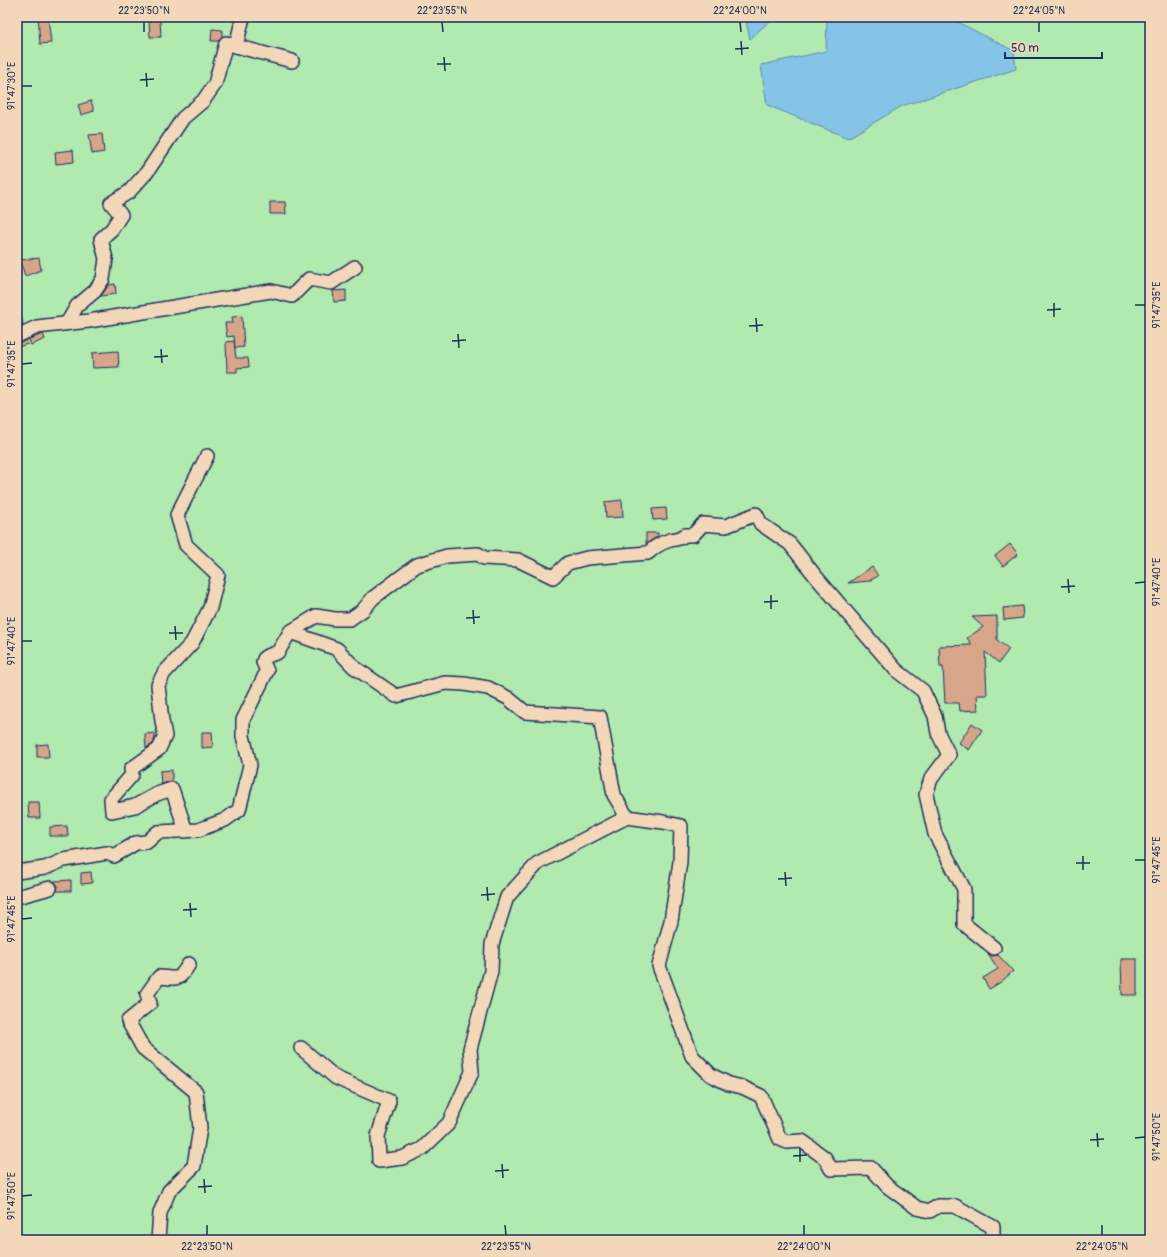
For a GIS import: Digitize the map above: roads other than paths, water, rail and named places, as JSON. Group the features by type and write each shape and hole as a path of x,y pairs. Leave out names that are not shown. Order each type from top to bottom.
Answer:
{"street":[{"path":"236,46 243,17"},
{"path":"67,323 77,306 95,291 103,279 106,259 101,238 112,229 121,215 111,203 128,192 142,177 183,118 203,101 215,84 226,43 292,61"},
{"path":"17,336 37,327 89,321 270,291 292,296 310,279 331,283 355,267"},
{"path":"186,831 172,789 158,794 135,806 112,811 111,799 132,775 131,769 159,749 165,736 158,685 164,672 192,643 210,608 218,575 186,544 177,515 208,456"},
{"path":"17,872 45,868 64,860 107,854 114,856 136,843 147,842 158,832 198,830 225,820 239,810 250,766 242,736 243,720 267,671 263,662 266,657 278,652 290,632 316,616 335,619 350,619 363,610 373,598 418,565 447,556 478,554 484,558 518,560 553,577 568,563 587,558 648,553 654,547 669,540 682,538 685,535 693,535 703,524 726,526 756,514 761,524 790,544 817,578 896,670 923,691 935,716 938,733 949,755 931,779 926,794 935,834 964,889 964,924 994,948"},
{"path":"290,632 337,649 354,667 396,696 445,683 464,684 488,688 508,698 525,712 600,717 614,795 628,817"},
{"path":"301,1048 336,1078 389,1101 378,1136 379,1161 402,1158 422,1149 449,1123 472,1072 470,1049 491,971 492,944 507,897 538,864 628,817 681,826 680,862 672,914 659,966 692,1056 711,1075 729,1084 742,1086 761,1096 780,1139 787,1142 802,1141 825,1158 831,1169 871,1168 887,1186 917,1208 930,1210 938,1206 955,1206 993,1227 993,1240"},
{"path":"17,897 50,888"},
{"path":"158,1240 160,1213 169,1192 194,1166 200,1128 196,1092 143,1048 128,1021 150,1004 147,994 159,977 176,978 182,976 189,964"}],"water":[{"path":"745,17 774,17 750,39"},
{"path":"827,17 948,17 1014,51 1016,69 902,106 848,138 767,105 761,65 826,51"}]}
